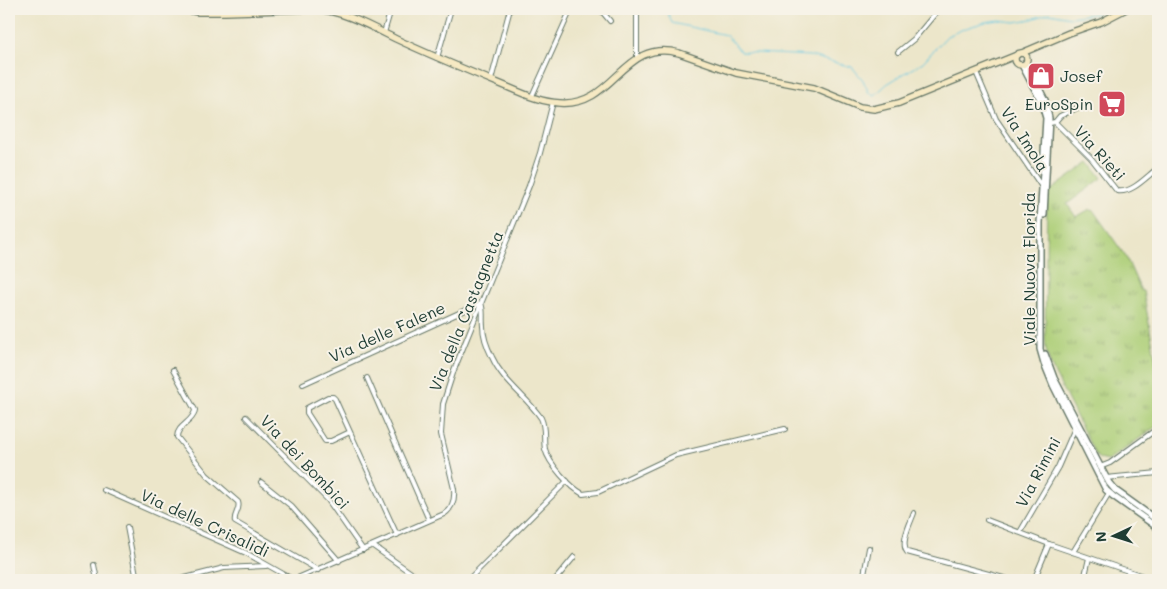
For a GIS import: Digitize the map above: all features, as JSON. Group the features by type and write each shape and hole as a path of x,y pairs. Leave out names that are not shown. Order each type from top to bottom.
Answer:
{"main road":[{"path":"182,9 198,12 308,9"},
{"path":"314,9 335,13 437,58 532,96 553,102 573,103 589,98 608,85 637,57 658,50 676,52 744,76 818,89 860,107 877,109 893,105 984,69 1068,33 1110,18 1126,9"},
{"path":"984,69 1008,62 1023,62 1036,47"},
{"path":"1020,54 1025,54 1023,62"},
{"path":"1020,54 1015,58 1023,62"}],"street":[{"path":"384,33 391,9"},
{"path":"437,58 451,9"},
{"path":"491,80 510,9"},
{"path":"532,96 571,9"},
{"path":"637,9 637,57"},
{"path":"898,52 912,41 939,9"},
{"path":"602,10 610,21"},
{"name":"Viale Nuova Florida","path":"1023,62 1045,100 1052,123 1043,188 1040,233 1040,346 1048,374 1103,485 1110,493 1158,528"},
{"name":"Viale Nuova Florida","path":"1023,62 1041,99 1045,114 1043,188 1044,348 1051,372 1106,478 1115,490 1158,520"},
{"name":"Via Imola","path":"976,72 996,119 1043,188"},
{"name":"Via della Castagnetta","path":"294,580 447,513 454,494 453,482 441,434 441,412 452,376 529,186 540,153 553,102"},
{"path":"1052,123 1060,116 1079,107"},
{"name":"Via Rieti","path":"1052,123 1094,161 1117,191 1130,189 1158,168"},
{"path":"481,303 484,335 492,357 504,378 541,418 546,452 567,481 581,493 591,494 672,456 785,429"},
{"name":"Via delle Falene","path":"303,384 481,303"},
{"path":"173,370 195,410 193,416 177,432 177,438 207,475 238,502 239,508 235,516 236,522 318,570"},
{"path":"367,378 429,520"},
{"path":"350,432 330,442 325,441 308,413 308,408 328,397 333,397 350,432 396,535"},
{"name":"Via dei Bombici","path":"246,416 328,500 363,550"},
{"name":"Via Rimini","path":"1020,532 1058,467 1078,422"},
{"path":"1100,468 1110,463 1158,428"},
{"path":"1106,478 1158,474"},
{"path":"468,580 567,481"},
{"path":"261,482 291,506 339,561"},
{"name":"Via delle Crisalidi","path":"104,490 239,550 294,580"},
{"path":"1073,552 1110,493"},
{"path":"914,513 905,543 905,548 908,552 1011,580"},
{"name":"Via Rimini","path":"987,520 1153,580"},
{"path":"127,527 137,580"},
{"path":"1034,580 1049,544"},
{"path":"373,546 421,580"},
{"path":"863,580 869,548"},
{"path":"555,580 574,557"},
{"path":"1084,580 1089,558"},
{"path":"94,565 97,580"},
{"path":"177,580 224,568 266,566"}],"green space":[{"path":"1090,162 1102,178 1067,204 1076,217 1090,209 1091,211 1093,210 1126,257 1141,291 1143,291 1158,373 1158,425 1108,461 1096,456 1051,366 1046,350 1045,338 1047,193"}],"waterway":[{"path":"666,9 672,23 726,35 741,52 810,56 852,67 863,80 869,93 875,95 887,84 923,62 947,36 966,28 999,20 1015,22 1032,19 1050,13 1070,17 1094,14 1103,9"}],"place":[{"name":"Josef","path":"1041,76"},
{"name":"EuroSpin","path":"1112,104"}]}
